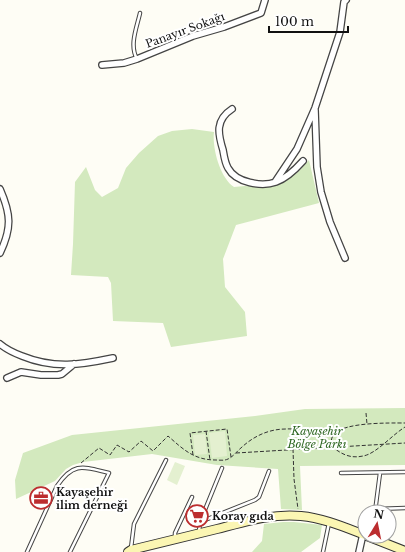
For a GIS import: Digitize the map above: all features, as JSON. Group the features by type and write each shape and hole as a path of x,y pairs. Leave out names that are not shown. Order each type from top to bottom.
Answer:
{"street":[{"name":"Panayır Sokağı","path":"102,65 124,63 137,59 193,36 224,27 261,13 264,0"},
{"path":"275,182 297,149 315,108 340,32 344,2 346,0"},
{"path":"315,108 317,167 321,192 330,222 345,258"},
{"path":"232,110 226,113 220,123 219,139 228,168 233,175 248,182 275,182 289,175 303,161"},
{"path":"0,189 10,218 8,230 0,253"},
{"path":"0,344 6,349 20,355 47,364 74,364 113,358"},
{"path":"7,378 21,372 41,375 58,375 62,374 74,364"},
{"path":"129,551 270,516 300,515 330,522 357,532"},
{"path":"388,544 405,551"}],"lane":[{"path":"137,59 133,45 140,13"},
{"path":"129,551 134,524 166,460"},
{"path":"27,552 57,486 63,477 74,468 88,468 109,473 70,552"},
{"path":"198,533 200,522 222,468"},
{"path":"200,522 255,500 259,497 269,470"},
{"path":"341,473 405,472"},
{"path":"376,504 380,473"},
{"path":"176,539 175,533 192,497"},
{"path":"323,552 330,522"}],"path":[{"path":"366,413 367,424"},
{"path":"331,447 332,438 336,433 353,426 405,423"},
{"path":"74,468 99,448 110,455 117,445 129,452 141,441 153,451 168,436 188,454 193,456 210,460 228,459 257,436 286,428 299,429 308,432 317,436 341,454 357,457 369,454 405,427"},
{"path":"193,456 190,433 227,428 230,457"},
{"path":"206,431 210,460"},
{"path":"236,453 405,443"},
{"path":"293,449 294,479 300,515"}],"green space":[{"path":"192,129 214,132 214,146 218,162 225,177 234,187 272,187 297,173 309,160 319,203 236,225 223,259 225,287 245,312 247,336 171,347 163,323 113,321 111,283 108,277 71,275 75,182 86,167 95,190 102,197 118,188 126,168 139,153 158,136 172,131"},
{"name":"Kayaşehir Bölge Parkı","path":"405,408 405,465 300,466 302,510 281,509 278,469 217,465 152,454 83,462 73,465 66,469 55,481 16,499 15,480 23,453 72,435 255,416 305,409"},
{"path":"225,431 227,456 212,458 209,433"},
{"path":"205,434 207,454 195,455 193,435"},
{"path":"175,462 185,466 177,485 167,480"},
{"path":"283,522 322,525 320,538 301,552 252,552 262,541 264,524"}],"place":[{"name":"Kayaşehir ilim derneği","path":"41,498"},
{"name":"Koray gıda","path":"197,516"}]}
